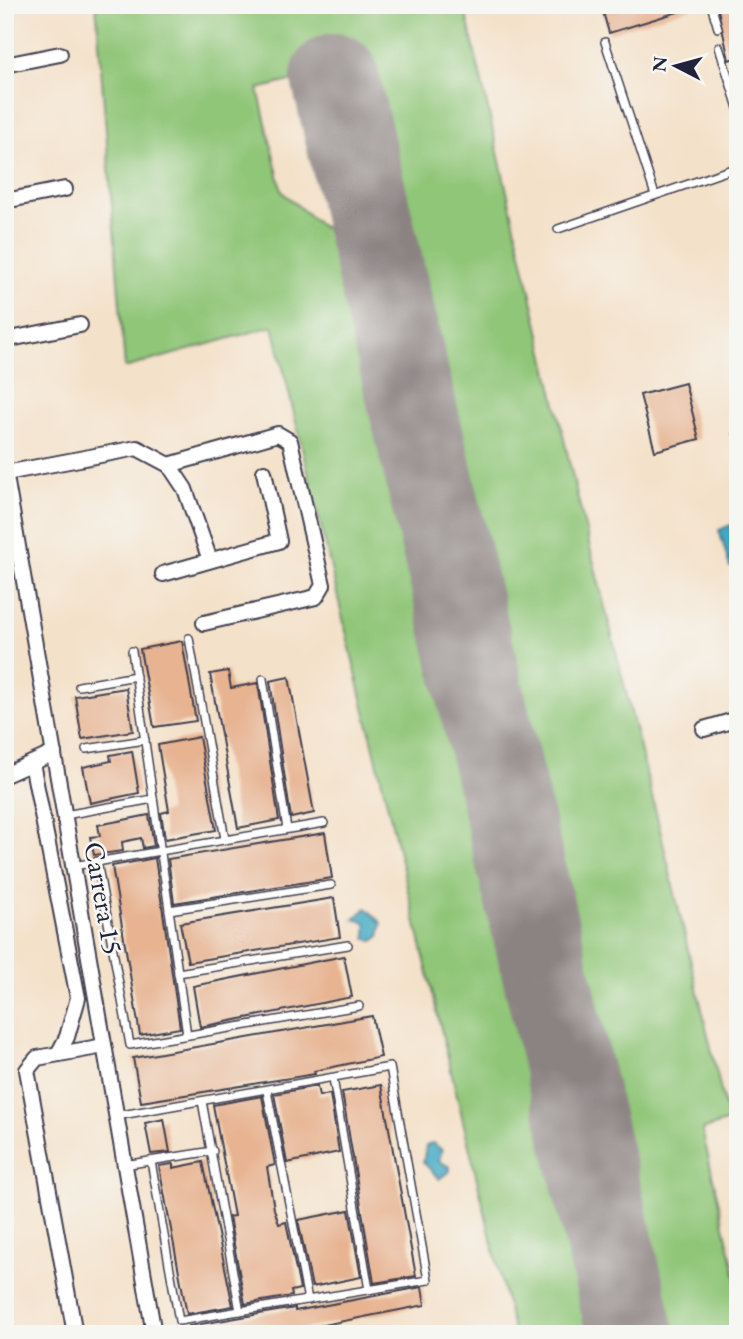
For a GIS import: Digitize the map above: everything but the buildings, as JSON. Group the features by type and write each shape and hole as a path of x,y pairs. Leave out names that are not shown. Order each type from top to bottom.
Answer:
{"street":[{"path":"5,65 60,54"},
{"path":"5,201 65,189"},
{"path":"5,340 80,325"},
{"path":"169,465 278,434 285,437 290,441 323,585 316,597 204,623"},
{"path":"5,472 137,448 169,465 185,489 210,560"},
{"name":"Carrera 15","path":"5,472 154,1334"},
{"path":"163,574 279,541 264,472"},
{"path":"704,729 738,719"},
{"path":"5,775 54,753"},
{"path":"32,763 78,998 58,1054"},
{"path":"75,1334 27,1074 29,1065 37,1058 104,1046"}],"lane":[{"path":"711,5 718,28"},
{"path":"605,42 655,195"},
{"path":"719,47 738,108"},
{"path":"558,229 738,167"},
{"path":"189,638 225,839"},
{"path":"132,651 187,1035"},
{"path":"79,686 136,676"},
{"path":"263,679 287,829"},
{"path":"86,749 145,740"},
{"path":"64,815 153,799"},
{"path":"73,866 324,823"},
{"path":"97,861 130,1045 359,1006"},
{"path":"169,910 331,885"},
{"path":"178,973 348,945"},
{"path":"116,1116 390,1067 428,1280 179,1321 152,1161"},
{"path":"333,1078 369,1290"},
{"path":"267,1091 308,1300"},
{"path":"202,1101 240,1311"},
{"path":"123,1165 213,1150"}],"green space":[{"path":"96,5 464,5 576,491 658,821 728,1121 702,1130 738,1286 738,1334 673,1334 367,62 258,89 282,192 341,243 599,1334 514,1334 273,326 125,368"}],"water":[{"path":"733,524 738,537 738,563 730,567 719,530"},
{"path":"366,908 382,923 379,937 373,941 366,938 366,923 354,919"},
{"path":"433,1143 442,1150 439,1161 450,1167 450,1171 439,1179 423,1162 426,1146"}],"runway":[{"path":"335,77 631,1334"}]}
